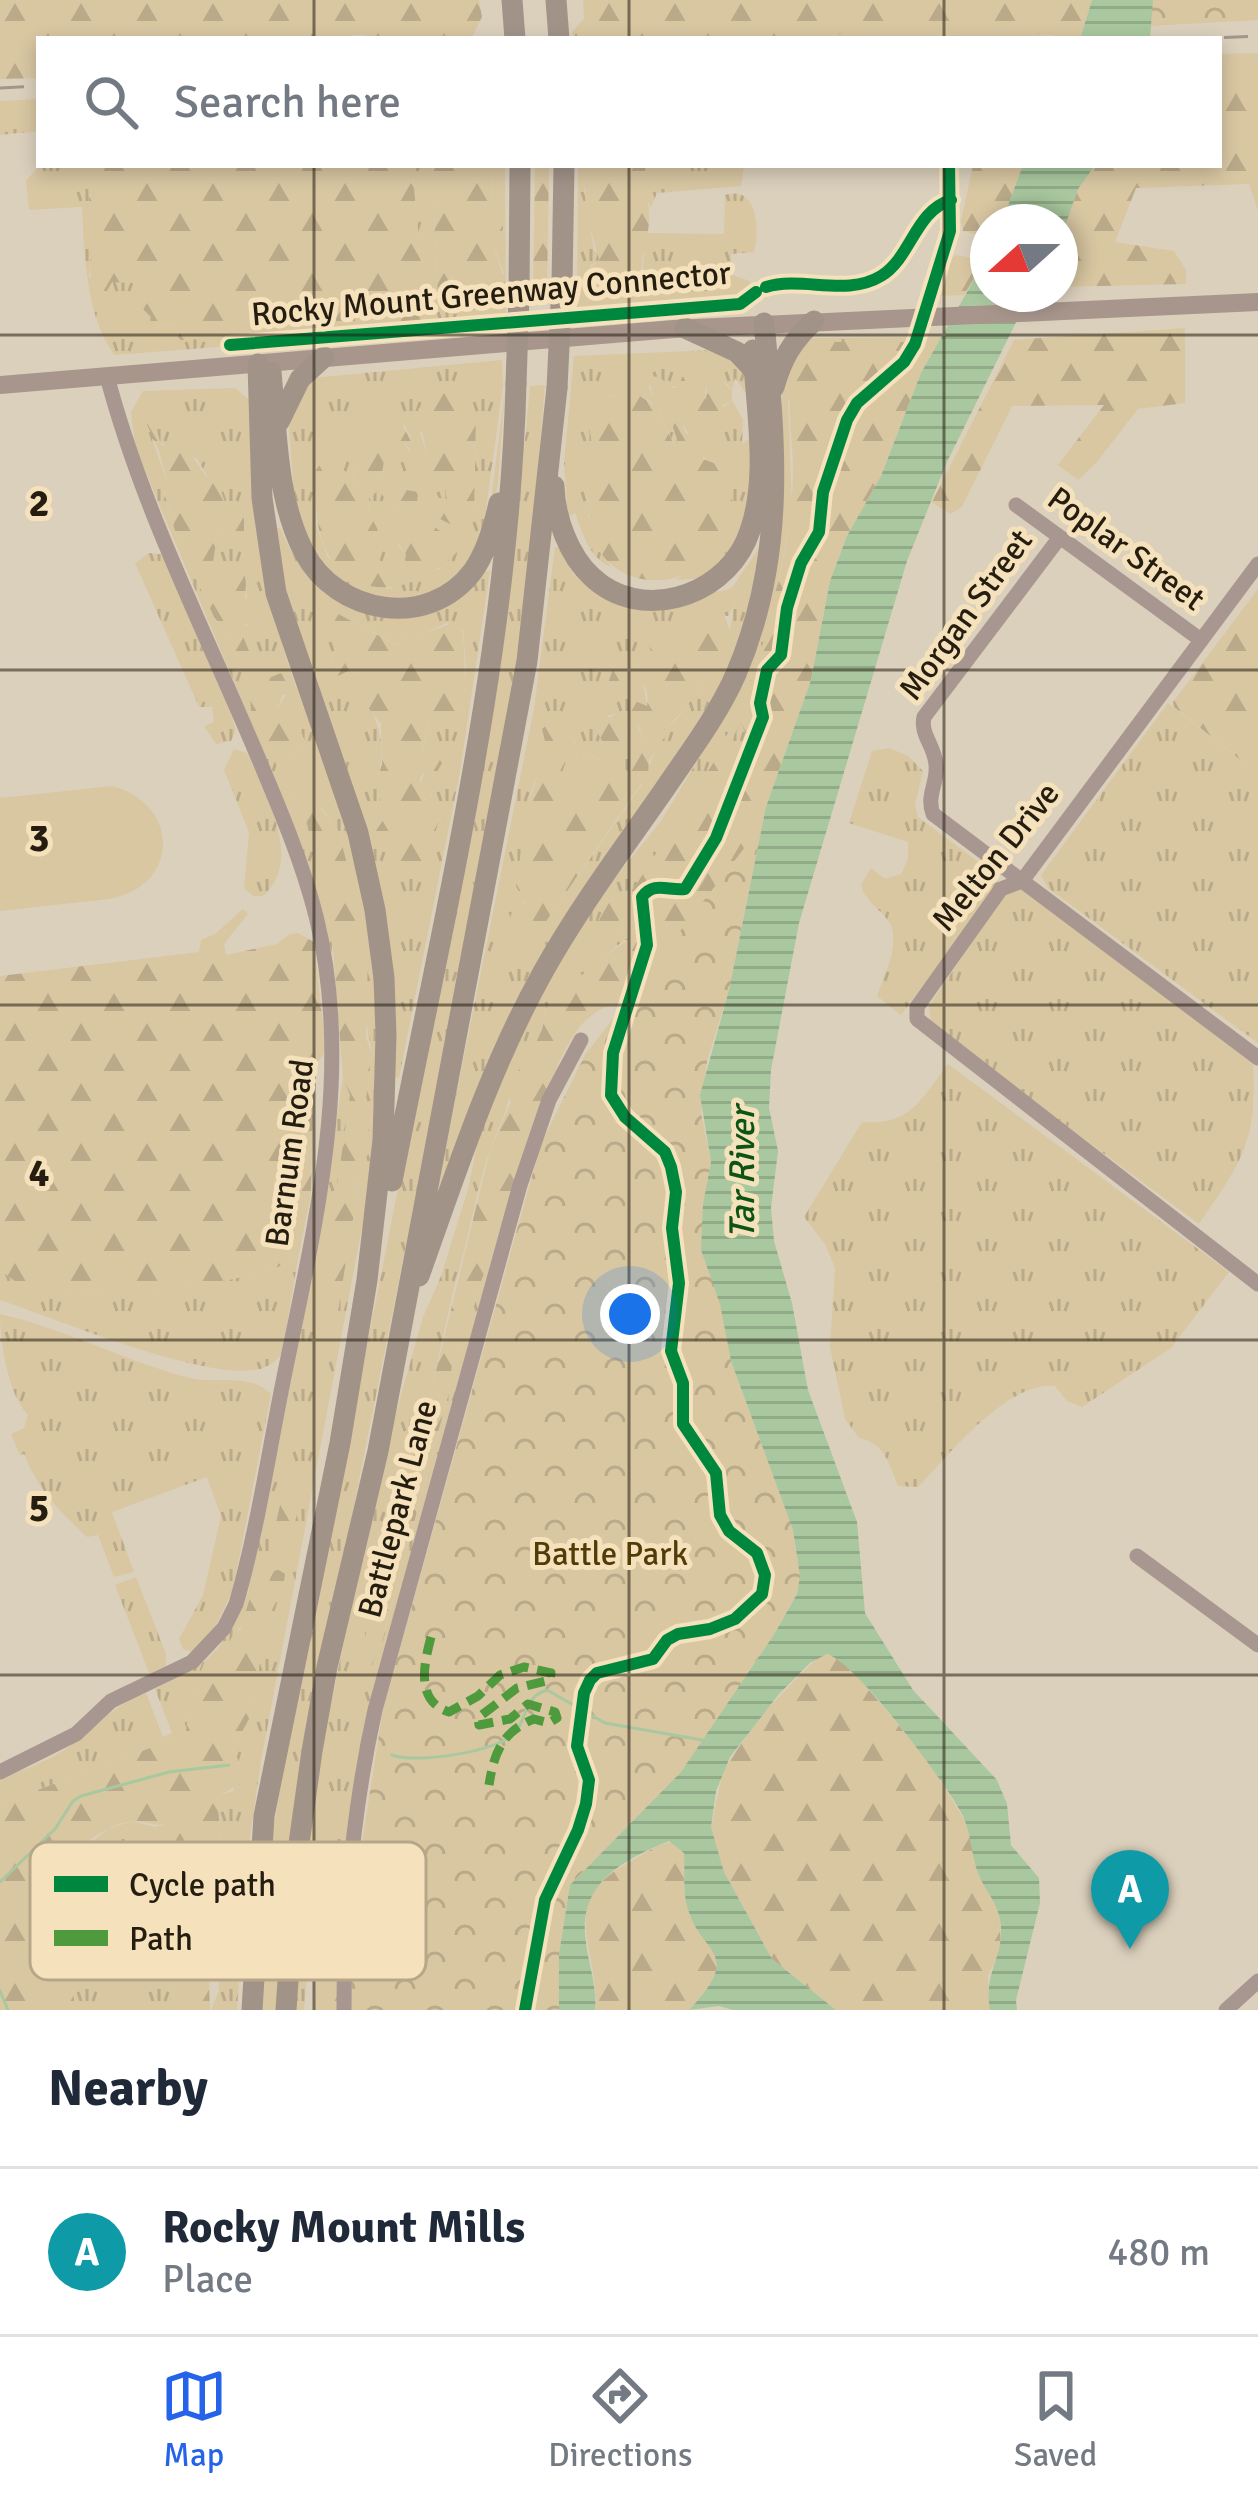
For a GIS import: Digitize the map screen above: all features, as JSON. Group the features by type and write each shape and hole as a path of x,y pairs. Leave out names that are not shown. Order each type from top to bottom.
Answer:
{"highway":[{"path":"512,0 515,33"},
{"path":"556,0 559,32"},
{"path":"367,1280 378,1249 472,769 506,561 515,444 520,168"},
{"path":"563,168 555,500 574,556 594,580 616,594 640,600 676,598 724,574 740,554 758,497 754,370 758,324"},
{"path":"771,400 795,338 814,321"},
{"path":"397,1339 493,1070 511,1032 546,966 693,749 735,678 754,625 774,522 777,480 771,400 758,324"},
{"path":"685,328 737,352 754,370"},
{"path":"277,428 300,379 324,357"},
{"path":"264,363 286,511 307,557 340,592 364,604 393,609 428,604 453,590 473,570 493,530 515,444"},
{"path":"262,1842 367,1280 383,1140 384,978 358,833 276,593 262,498 264,363"},
{"path":"299,1842 332,1644 378,1451 527,661 556,396"},
{"path":"252,2010 254,1980"},
{"path":"286,2010 288,1980"}],"main road":[{"path":"0,385 685,328 1258,302"}],"street":[{"name":"Barnum Road","path":"0,1772 76,1734 111,1701 192,1662 224,1628 236,1604 295,1321 329,1138 334,1083 330,996 304,876 130,454 106,376"},
{"name":"Poplar Street","path":"1016,505 1201,640"},
{"name":"Morgan Street","path":"1022,881 933,814 929,796 936,764 921,728 924,717 1060,537"},
{"name":"Melton Drive","path":"1258,564 1022,881 1001,889 916,1007 917,1019 1258,1284"},
{"path":"1022,881 1258,1058"},
{"name":"Battlepark Lane","path":"354,1842 375,1709 520,1185 549,1100 580,1040"},
{"path":"1136,1556 1258,1646"},
{"name":"Battlepark Lane","path":"344,2010 345,1980"},
{"path":"1226,2010 1258,1981"}],"green space":[{"path":"0,0 479,0 482,17 472,36 36,36 36,78 0,79"},
{"path":"583,0 1092,0 1081,36 572,36 584,18"},
{"path":"1153,0 1258,0 1258,20 1150,26"},
{"path":"1028,33 1050,36 831,36"},
{"path":"1258,53 1258,211 1249,184 1136,188 1115,242 1174,251 1186,270 1186,284 1078,287 1078,204 1071,204 1086,168 1222,168 1222,54"},
{"path":"36,99 36,131 0,135 0,101"},
{"path":"37,168 88,168 89,277 133,283 156,328 178,324 203,339 231,329 239,335 433,321 424,299 412,168 432,168 438,298 455,314 487,303 504,273 493,245 501,203 492,206 493,168 505,168 506,321 503,325 115,355 92,304 86,264 82,207 29,210 26,181"},
{"path":"88,168 412,168 424,299 434,321 239,335 231,329 203,339 181,340 178,324 155,328 150,323 151,317 138,304 133,283 112,282 107,291 99,292 91,287"},
{"path":"432,168 493,168 492,205 502,203 503,229 493,245 506,284 496,297 462,317 438,298"},
{"path":"535,168 549,168 547,292 533,292"},
{"path":"578,168 601,168 584,188 594,251 599,253 599,260 590,266 609,290 634,307 645,285 642,244 648,233 724,234 725,195 744,196 750,203 757,232 754,252 731,254 732,275 750,281 753,301 748,305 577,317"},
{"path":"596,168 645,168 649,226 642,268 645,285 634,307 617,302 608,291 597,290 598,278 589,270 599,259 586,213 584,173"},
{"path":"645,168 744,168 741,186 657,193 651,207"},
{"path":"972,168 1022,168 1009,204 970,204 970,233 963,231"},
{"path":"956,255 970,257 970,285 964,295 935,296 947,261"},
{"path":"1185,328 1185,403 1138,409 1078,480 1058,465 1104,405 1012,406 962,507 950,514 932,502 1014,340"},
{"path":"942,337 939,342 812,342 788,402 792,507 774,608 751,685 720,750 733,738 740,721 748,739 741,766 724,756 636,886 607,903 615,932 647,916 650,942 624,940 545,1009 534,1049 510,1083 507,1108 485,1164 454,1287 371,1665 383,1638 449,1392 453,1356 466,1342 502,1220 361,1746 347,1842 309,1842 321,1753 381,1466 423,1317 468,1189 481,1125 527,1010 603,893 661,821 730,707 783,503 782,392 805,338"},
{"path":"811,342 939,342 830,581 811,680 766,807 754,872 645,1020 611,1005 601,1009 580,1027 560,1060 477,1293 466,1342 453,1356 449,1392 372,1665 364,1662 366,1632 490,1150 511,1102 506,1091 536,1042 551,1002 635,935 641,943 650,941 647,916 615,932 602,929 598,920 607,903 636,885 717,757 751,769 741,723 725,750 719,751 752,678 774,602 792,498 791,385"},
{"path":"714,350 744,363 751,400 735,378 732,390 725,382 714,387 712,382 705,388 706,400 688,375 682,377 680,387 668,386 659,378 649,386 655,405 642,396 588,395 595,462 586,498 592,506 588,516 599,551 611,567 592,551 575,513 568,517 564,463 574,356"},
{"path":"502,360 503,385 486,510 490,508 505,390 492,516 473,562 434,594 379,602 343,586 315,555 295,503 288,416 311,378","holes":["476,414 474,521 462,530 438,518 435,497 447,500 445,482 424,481 403,440 385,456 381,478 417,492 407,510 388,503 379,489 369,498 368,514 380,539 376,567 386,572 404,566 406,554 396,543 441,568 388,589 328,558 316,525 315,473 346,455 343,472 354,491 353,455 363,443 405,425 420,463 426,452 420,432"]},
{"path":"707,374 714,386 721,381 732,390 732,400 720,407 715,428 697,430 678,400 665,400 659,413 675,447 671,421 675,413 705,452 703,459 719,465 720,479 727,482 732,466 736,469 736,482 729,492 734,504 714,550 698,567 666,580 632,576 604,557 590,528 592,506 582,488 595,462 587,394 614,396 614,389 623,385 654,405 649,376 673,388 688,375 697,380 706,400"},
{"path":"545,385 525,624 485,849 299,1781 293,1842 271,1842 433,1012 521,483 530,386"},
{"path":"443,387 471,398 476,414 474,521 462,530 438,518 434,497 447,499 445,483 424,481 407,472 403,461 409,449 403,441 385,456 381,478 418,492 417,504 407,510 388,503 379,490 369,498 368,514 380,539 377,567 386,572 404,566 406,554 388,529 391,521 425,516 438,530 454,536 458,551 410,583 364,585 345,575 330,558 320,533 315,473 324,462 346,454 343,472 354,489 353,454 363,443 365,412 396,412 421,461 426,451 418,409"},
{"path":"235,388 251,401 270,604 360,860 382,1009 370,1185 249,1842 221,1842 217,1796 233,1791 240,1765 233,1749 250,1717 262,1629 283,1588 284,1574 258,1599 228,1646 219,1647 248,1592 317,1241 343,1078 350,1095 336,1322 368,1128 365,1105 372,1054 365,1016 368,949 338,831 296,771 292,755 305,742 296,720 282,724 275,712 286,695 264,688 238,626 248,625 246,578 227,589 212,568 218,531 232,525 243,531 244,519 229,511 197,459 152,439 167,481 164,492 177,538 214,617 226,631 250,687 251,715 307,824 332,954 292,820 135,447 131,412 143,391"},
{"path":"665,400 678,400 686,408 725,406 732,400 743,420 742,444 753,435 747,527 709,578 675,580 714,546 725,519 732,467 728,482 719,479 683,425 676,448 659,413"},
{"path":"148,411 161,445 185,446 206,476 217,480 228,510 235,500 244,519 244,540 237,546 230,542 232,526 218,531 212,568 227,588 229,569 238,568 245,578 245,598 265,607 266,618 239,627 264,687 268,688 269,678 281,673 287,684 276,712 282,723 296,719 305,742 292,755 296,771 318,786 321,809 338,830 368,949 366,1037 372,1054 365,1105 371,1147 361,1170 336,1323 326,1321 322,1293 350,1095 343,1078 332,936 307,824 251,715 250,687 226,631 214,617 177,538 159,451 142,413"},
{"path":"275,528 280,528 297,560 319,582 377,614 490,571 460,772 399,1078 393,1077 389,965 284,585","holes":["331,610 399,646 400,635 425,633 447,623 463,630 466,666 459,709 430,713 422,757 435,754 421,788 441,818 431,834 420,873 377,780 380,737 359,674 329,667 338,642"]},
{"path":"761,545 755,590 723,682 554,944 432,1215 534,709 555,547 574,575 606,594 732,588","holes":["734,605 730,630 701,686 677,719 664,728 641,786 547,920 546,934 534,935 522,894 521,866 533,825 532,790 549,757 543,729 568,714 575,742 558,770 556,783 549,786 550,794 573,802 594,775 583,761 584,751 601,760 607,751 597,718 619,713 631,743 623,764 626,771 648,747 630,713 647,707 643,681 624,673 608,683 617,658 646,674 652,659 649,636 714,615 728,616"]},
{"path":"149,553 166,555 229,707 236,730 231,741 216,744 204,726 214,722 212,707 199,707 135,563"},
{"path":"1258,589 1258,774 1173,702"},
{"path":"331,610 398,646 400,635 425,633 459,621 462,629 461,702 444,725 430,714 422,755 435,753 442,763 437,772 425,772 420,778 424,800 437,799 444,806 421,874 393,864 375,832 384,819 377,780 382,764 381,724 367,706 359,674 348,671 338,676 329,667 338,643 326,640 321,615"},
{"path":"724,615 730,630 702,684 664,728 666,735 649,760 648,774 547,920 546,934 520,941 509,925 511,914 525,903 516,886 522,844 532,825 526,811 537,777 534,769 537,761 549,757 542,729 564,711 575,732 556,783 549,786 550,794 569,792 574,800 594,776 583,761 584,751 600,760 607,751 594,711 599,706 609,718 619,712 631,743 623,764 630,770 647,746 638,726 624,717 630,713 628,698 647,706 647,693 640,681 624,673 618,688 611,688 608,683 617,658 624,655 646,674 652,659 648,636"},
{"path":"1168,703 1258,774 1258,1043 1048,888 1041,875"},
{"path":"889,748 908,756 923,771 915,805 918,817 997,876 999,883 901,1015 877,996 893,936 886,918 861,885 871,868 885,879 901,874 908,859 908,842 849,823 872,751"},
{"path":"234,749 247,753 271,806 281,845 275,881 263,896 253,896 244,888 249,832 224,770"},
{"path":"112,786 135,796 151,810 160,827 163,845 149,879 109,899 0,911 0,798"},
{"name":"Battle Park","path":"762,825 729,990 707,1061 701,1113 711,1162 703,1204 731,1361 793,1530 800,1576 797,1594 681,1772 570,1885 559,1954 559,2010 351,2010 352,1980 426,1980 426,1842 362,1842 383,1709 541,1144 585,1055"},
{"path":"1019,886 1253,1064 1252,1113 1243,1151 1199,1224 931,1026 929,1006 1005,894"},
{"path":"243,909 248,914 224,944 226,955 277,944 289,934 298,933 314,942 326,1051 314,1067 311,1194 298,1259 239,1278 162,1290 84,1293 17,1282 0,1269 0,976 199,952 201,940"},
{"path":"948,1064 1229,1272 1171,1348 1082,1407 1067,1401 1055,1386 1018,1395 980,1423 918,1487 898,1486 880,1450 859,1438 845,1419 830,1347 835,1268 825,1244 804,1217 862,1122 904,1115"},
{"path":"298,1259 282,1353 260,1369 236,1371 169,1358 0,1300 0,1269 20,1284 50,1291 122,1293 239,1278"},
{"path":"0,1314 166,1371 200,1380 254,1383 271,1394 233,1590 212,1634 192,1652 183,1649 179,1639 203,1595 221,1516 207,1477 112,1512 134,1572 114,1577 98,1535 87,1537 67,1518 42,1489 24,1454 20,1455 11,1434 24,1428 28,1415 10,1381"},
{"path":"288,1470 305,1474 287,1562 268,1558"},
{"path":"272,1571 285,1574 283,1588 262,1629 250,1717 233,1749 240,1765 240,1784 217,1797 221,1842 170,1842 169,1823 132,1821 88,1842 30,1842 30,1980 70,1980 73,2010 0,2010 0,1804 185,1735 205,1661 219,1647 228,1646 240,1630 250,1598 266,1596"},
{"path":"136,1577 166,1654 166,1669 153,1675 115,1585"},
{"path":"820,1655 832,1655 853,1671 928,1760 966,1823 979,1875 999,1907 1001,1948 988,1976 990,2010 836,2010 772,1959 724,1872 711,1827 723,1771 759,1717"},
{"path":"205,1661 185,1735 0,1804 0,1779 61,1752 122,1705 146,1693 163,1737 172,1733 155,1689"},
{"path":"132,1821 155,1827 169,1823 173,1829 171,1842 92,1842 108,1829"},
{"path":"673,1842 685,1853 686,1902 714,1952 716,1974 689,2010 595,2010 586,1931 591,1897 623,1866"},
{"path":"69,1980 172,1980 174,1992 172,2010 73,2010"},
{"path":"172,1980 210,1980 210,2010 172,2010"},
{"path":"219,1980 239,1980 237,2010 211,2010"},
{"path":"260,1980 281,1980 278,2010 258,2010"},
{"path":"296,1980 306,1980 304,2010 295,2010"},
{"path":"317,1980 337,1980 337,2010 315,2010"}],"water":[{"path":"1092,0 1153,0 1150,36 1081,36"},
{"path":"1022,168 1093,168 1073,204 1009,204"},
{"name":"Tar River","path":"970,287 970,312 1021,312 946,464 907,561 799,923 771,1070 769,1108 778,1151 771,1208 774,1241 792,1303 808,1390 857,1522 865,1613 913,1690 997,1780 1007,1804 1011,1845 1039,1878 1040,1903 1017,2010 990,2010 989,1984 1000,1944 1000,1920 977,1870 963,1816 879,1701 827,1654 810,1663 779,1694 730,1757 716,1791 711,1827 724,1872 772,1959 836,2010 719,2006 689,2010 715,1975 717,1963 686,1902 684,1853 669,1841 619,1867 596,1890 585,1922 595,2010 559,2010 559,1954 570,1885 681,1772 797,1594 800,1576 793,1530 731,1361 720,1304 701,1250 711,1162 700,1095 729,990 766,807 811,680 830,581 847,536 881,476 921,373"}],"waterway":[{"path":"392,1755 455,1755 491,1746 514,1734 534,1698 547,1690 605,1723 702,1740"},
{"path":"42,1842 81,1796 169,1772 229,1765"},
{"path":"0,1882 30,1853"},
{"path":"0,1991 8,2010"}],"railway":[{"path":"1222,38 1258,36"},
{"path":"0,88 36,86"}],"marked path":[{"path":"431,1637 427,1691 438,1707 449,1712 478,1696 500,1675 524,1667 551,1673 550,1680 517,1688 478,1718 479,1725 510,1719 528,1704 555,1712 557,1718 549,1723 534,1719 514,1730 497,1754 489,1785"}],"cycle path":[{"path":"525,2010 545,1900 586,1804 589,1780 577,1746 590,1680 597,1673 653,1659 678,1634 735,1619 762,1594 765,1575 757,1553 729,1531 720,1515 716,1473 683,1424 683,1383 671,1351 679,1283 672,1228 676,1192 665,1152 625,1117 611,1095 613,1053 647,945 642,897 656,888 685,889 716,838 763,717 760,703 767,670 781,655 787,608 801,563 819,532 823,492 847,420 857,403 904,362 915,344 950,231 949,168"},
{"path":"766,287 854,285 881,276 900,258 929,214 951,200"},
{"name":"Rocky Mount Greenway Connector","path":"230,345 740,304 756,292"}],"place":[{"name":"Rocky Mount Mills","path":"1130,1949"}]}
